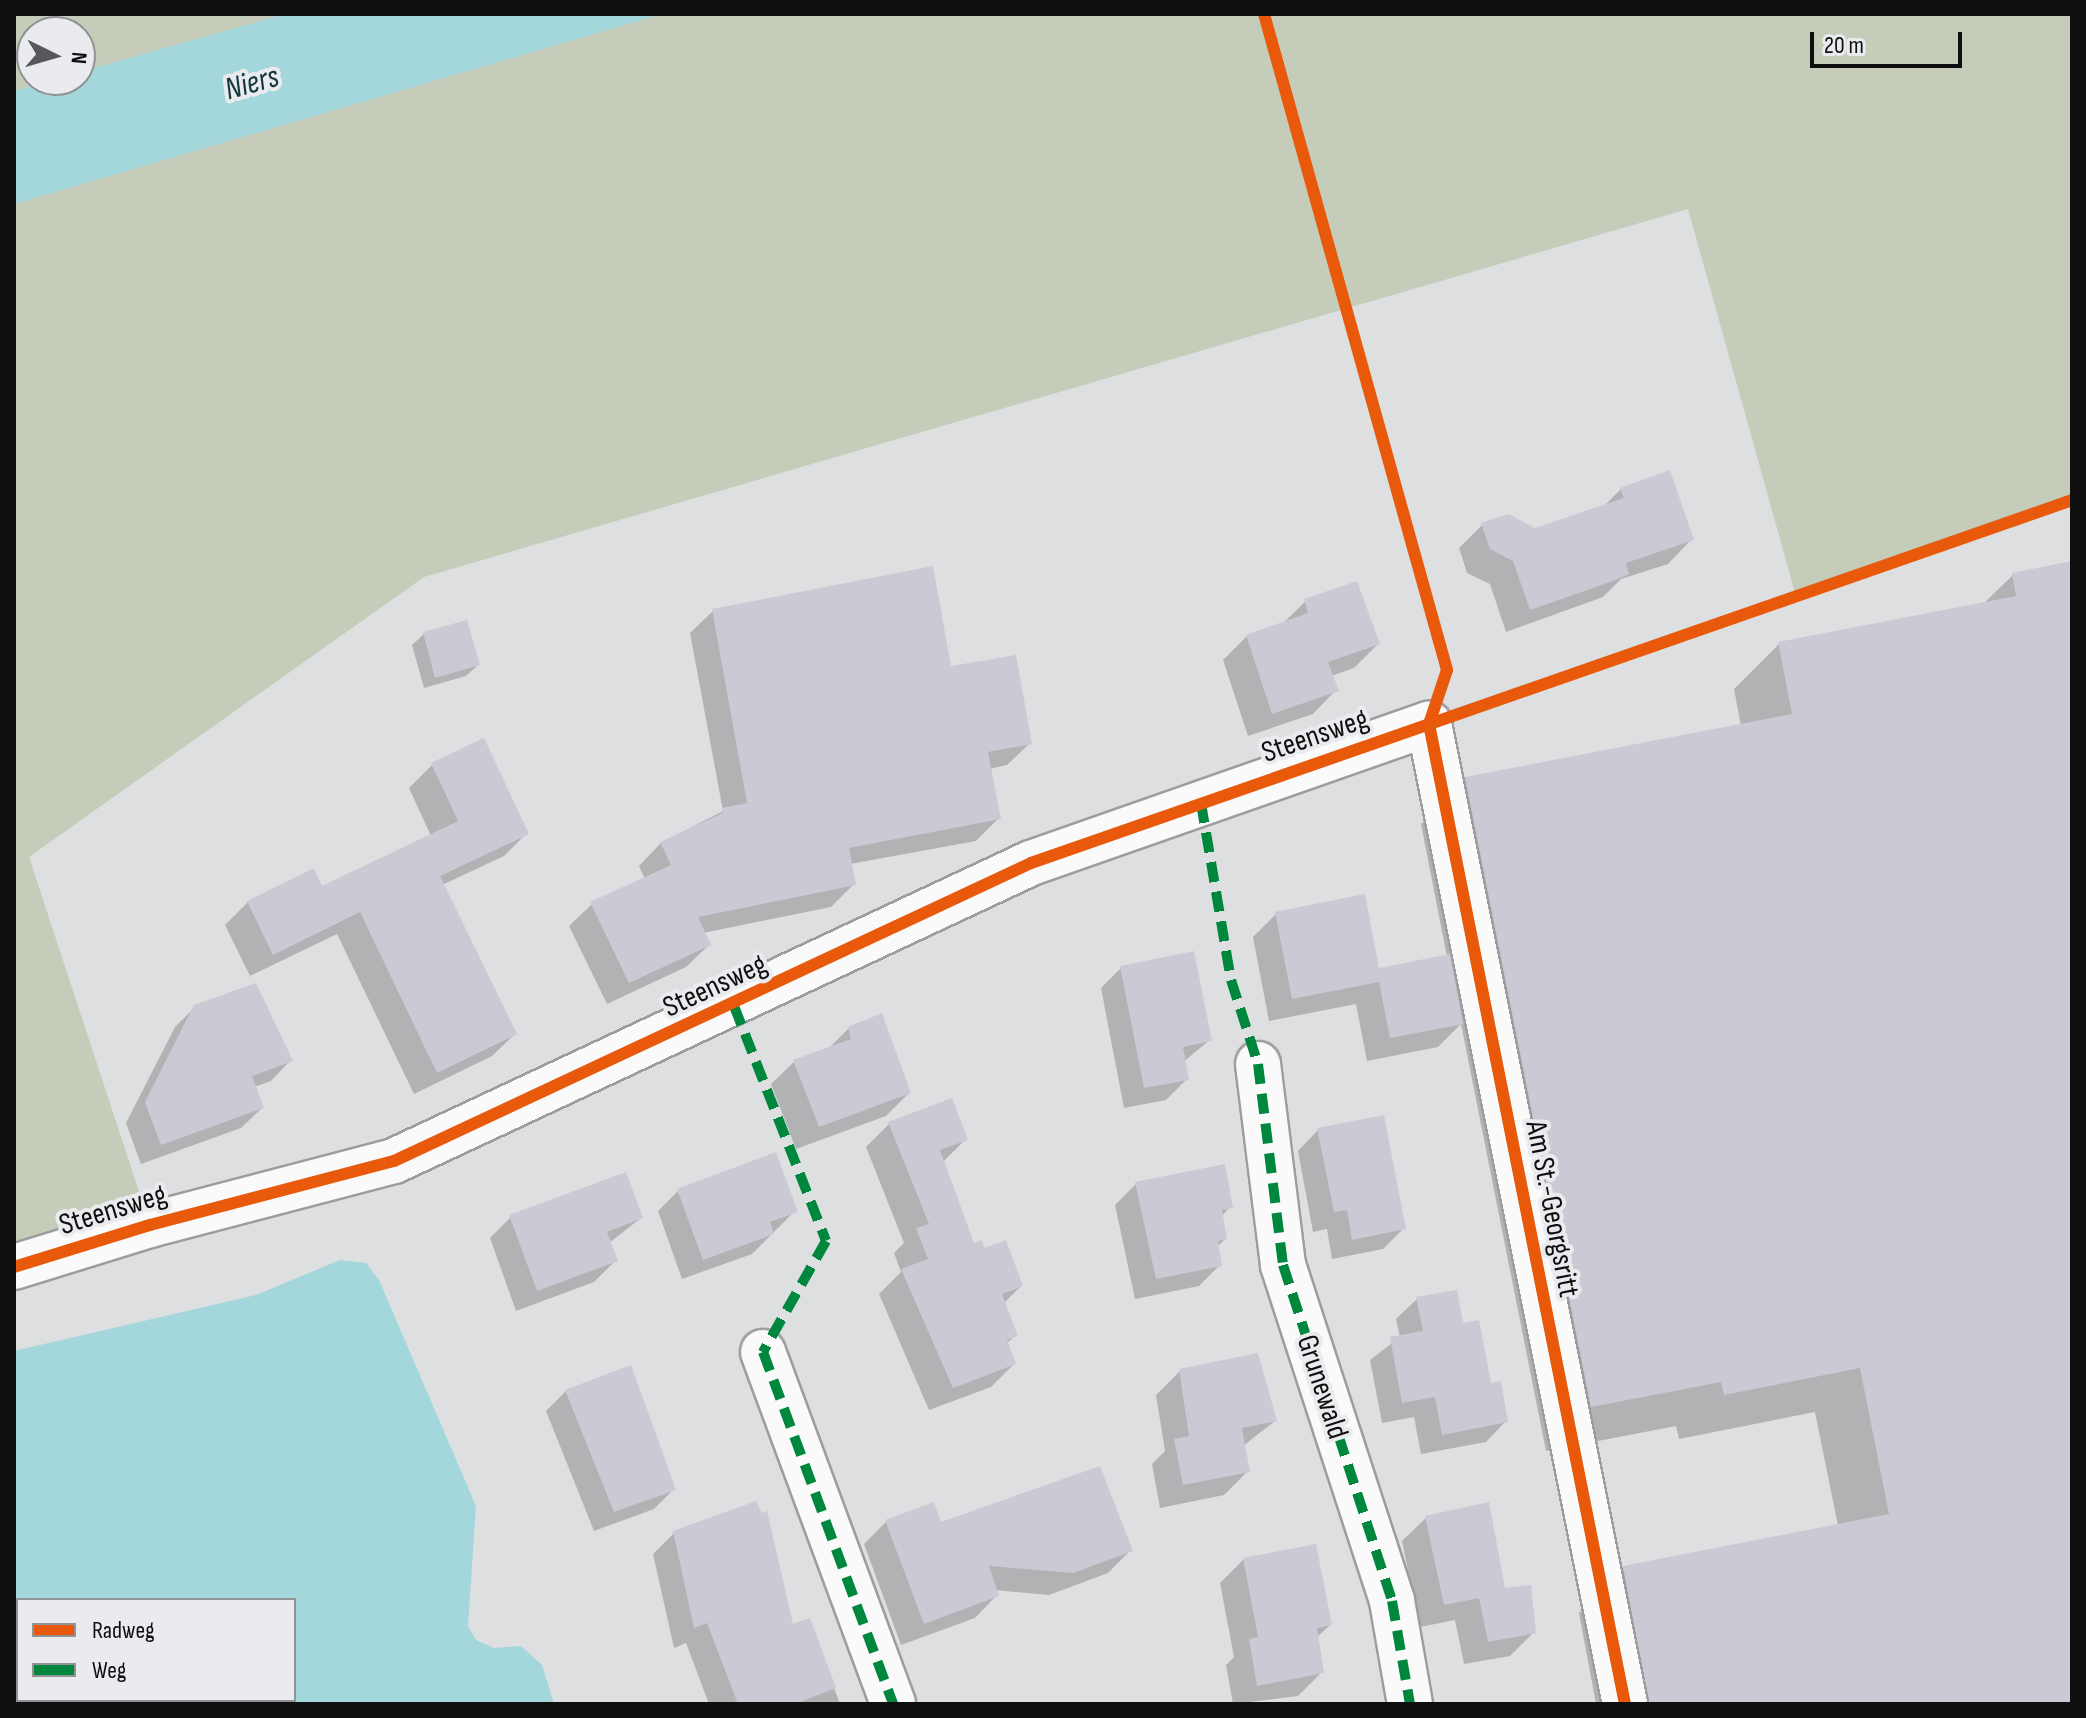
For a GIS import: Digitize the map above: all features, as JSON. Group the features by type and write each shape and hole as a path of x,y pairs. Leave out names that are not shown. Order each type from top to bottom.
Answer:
{"street":[{"name":"Steensweg","path":"14,1267 150,1225 394,1161 1031,863 1429,724"},
{"name":"Am St.-Georgsritt","path":"1429,724 1625,1704"},
{"name":"Grunewald","path":"1258,1064 1283,1265 1392,1601 1410,1704"},
{"path":"763,1352 893,1704"}],"green space":[{"path":"14,14 285,14 96,67 96,16 16,16 14,91"},
{"path":"662,14 2072,14 2072,500 1797,600 1688,209 424,577 29,857 150,1225 14,1267 14,204"}],"water":[{"name":"Niers","path":"285,14 662,14 14,204 14,91 16,96 96,96 96,67"},
{"path":"340,1260 366,1263 379,1280 476,1506 468,1626 476,1640 494,1648 521,1646 542,1665 554,1704 14,1704 14,1351 256,1295"}],"building":[{"path":"1670,470 1694,540 1626,563 1629,574 1616,580 1530,610 1513,561 1490,549 1481,523 1508,514 1535,528 1624,498 1620,488"},
{"path":"2072,561 2072,1704 1649,1704 1623,1566 1889,1514 1860,1368 1724,1395 1721,1382 1591,1407 1465,777 1792,714 1778,642 2016,596 2012,573"},
{"path":"933,566 951,666 1016,655 1032,744 988,752 1001,819 849,848 856,885 698,917 711,945 629,983 590,902 671,865 660,842 723,813 722,808 747,803 712,609"},
{"path":"1357,581 1380,644 1328,662 1339,691 1272,714 1246,635 1308,613 1304,599"},
{"path":"467,620 480,665 435,678 423,632"},
{"path":"484,738 529,834 440,876 517,1034 437,1073 360,912 273,955 247,901 314,868 322,886 458,821 431,763"},
{"path":"1365,894 1379,968 1450,954 1463,1024 1390,1038 1379,982 1292,999 1275,912"},
{"path":"1194,951 1212,1041 1183,1047 1189,1080 1144,1088 1120,966"},
{"path":"256,983 293,1061 252,1076 264,1108 161,1145 145,1102 194,1005"},
{"path":"882,1013 911,1093 819,1127 793,1060 851,1039 848,1027"},
{"path":"952,1098 968,1140 940,1150 974,1243 982,1240 984,1248 1006,1240 1023,1286 1002,1294 1018,1336 1007,1340 1016,1364 953,1388 901,1269 928,1259 916,1228 929,1224 888,1122"},
{"path":"1384,1115 1406,1229 1352,1240 1347,1210 1334,1212 1317,1128"},
{"path":"776,1152 798,1212 770,1222 774,1234 703,1260 677,1189"},
{"path":"1225,1164 1233,1208 1222,1210 1227,1239 1218,1241 1222,1266 1156,1279 1135,1182"},
{"path":"626,1172 643,1218 607,1232 618,1261 537,1291 509,1215"},
{"path":"1457,1290 1463,1323 1479,1320 1491,1383 1501,1381 1508,1422 1442,1435 1435,1397 1402,1403 1390,1337 1423,1331 1416,1297"},
{"path":"1258,1353 1277,1421 1242,1428 1250,1472 1183,1485 1174,1439 1189,1436 1179,1369"},
{"path":"631,1365 676,1490 614,1512 565,1390"},
{"path":"1100,1466 1133,1551 1073,1573 989,1566 999,1596 924,1624 885,1520 934,1502 941,1522"},
{"path":"756,1501 762,1513 767,1511 793,1624 810,1618 836,1688 795,1704 738,1704 707,1623 694,1628 673,1531"},
{"path":"1489,1502 1505,1588 1531,1585 1536,1633 1488,1642 1479,1598 1444,1605 1425,1516"},
{"path":"1316,1544 1332,1625 1317,1628 1324,1673 1257,1686 1249,1639 1258,1637 1243,1558"}],"marked path":[{"path":"1201,803 1231,980 1258,1064 1283,1265 1392,1601 1410,1704"},
{"path":"734,1006 826,1241 763,1352 893,1704"}],"cycle path":[{"path":"1264,14 1447,670 1429,724 1625,1704"},
{"path":"14,1267 150,1225 394,1161 1031,863 2072,500"}]}
